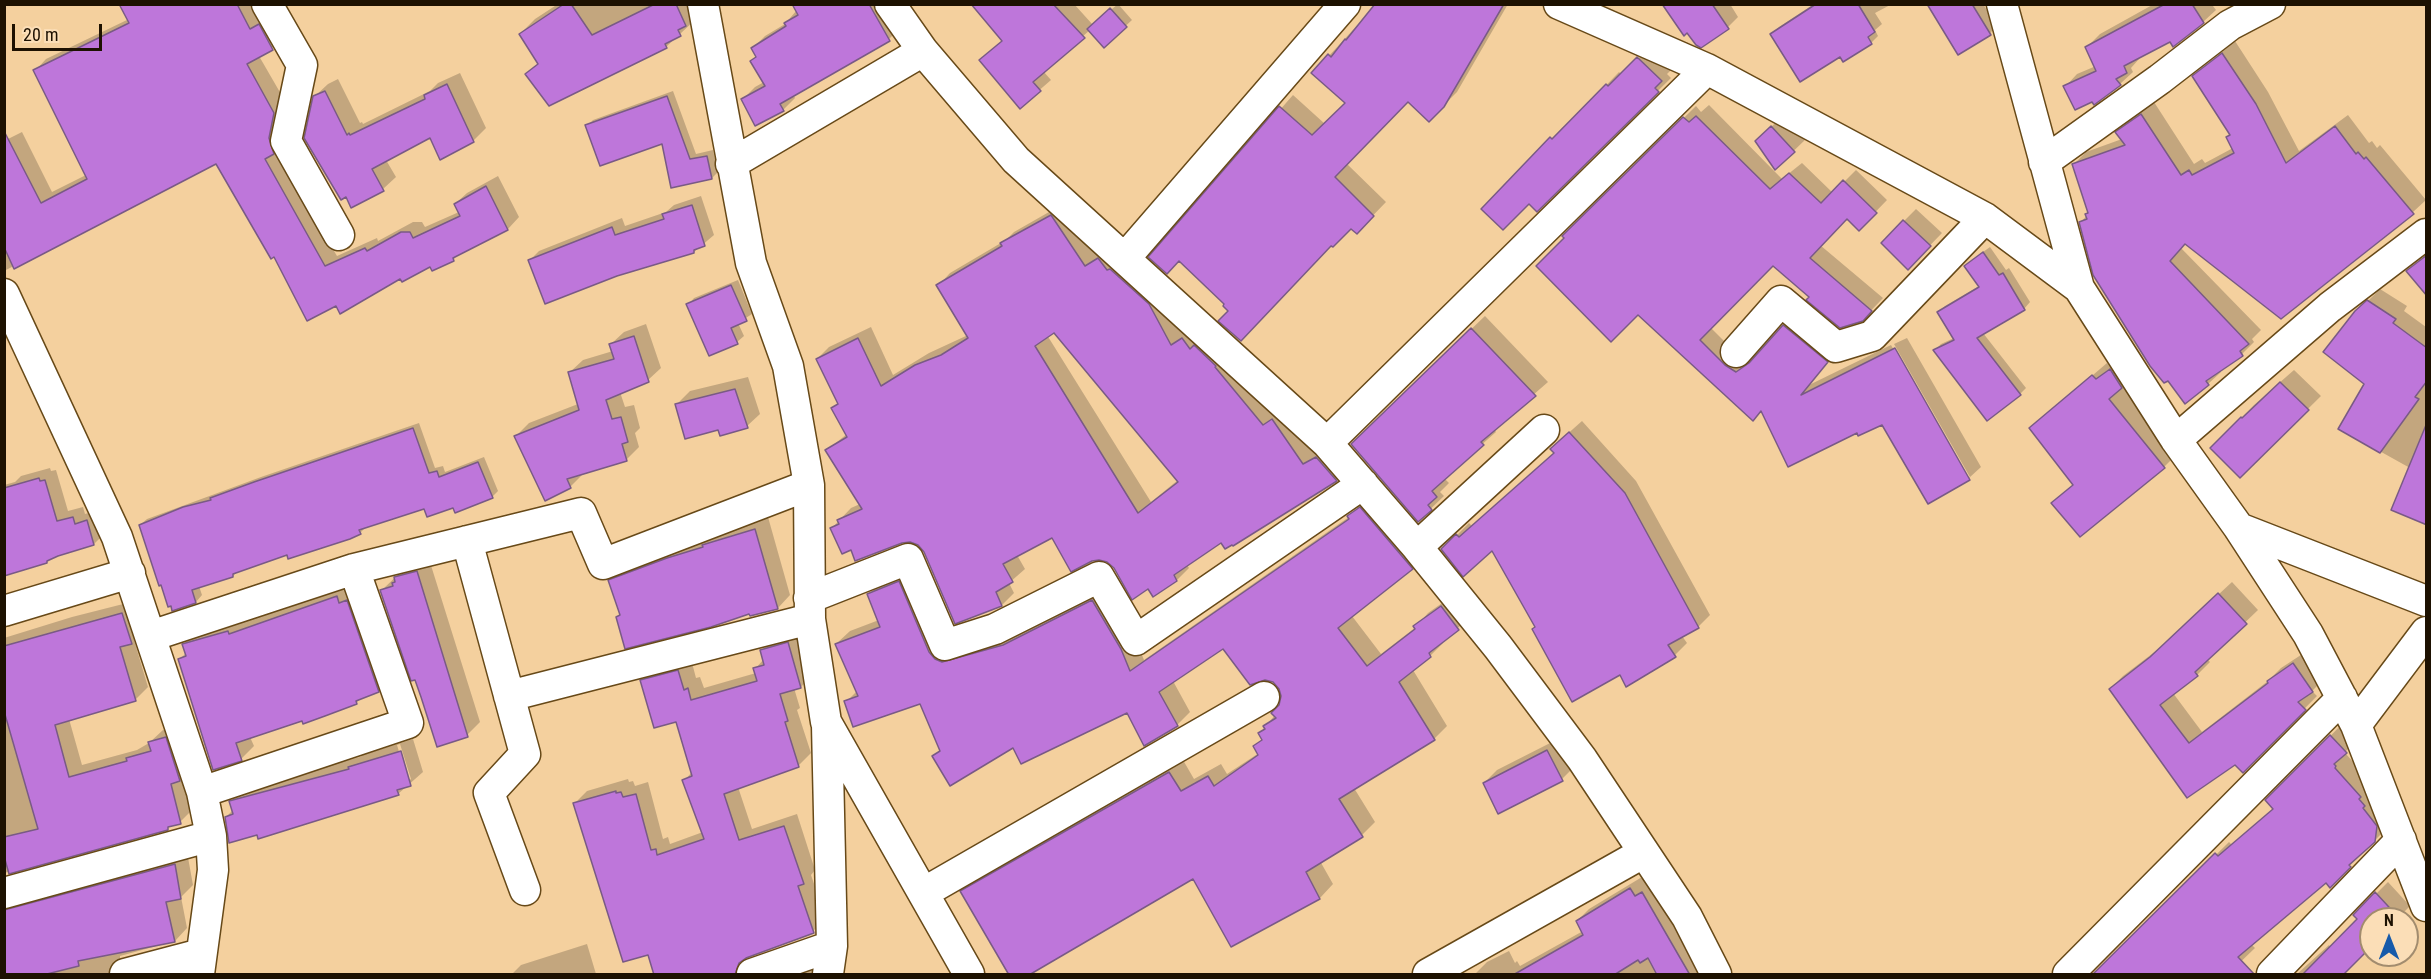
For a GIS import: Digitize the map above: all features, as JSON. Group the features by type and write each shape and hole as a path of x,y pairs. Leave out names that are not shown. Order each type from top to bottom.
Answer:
{"street":[{"path":"267,4 302,65 286,141 339,235"},
{"path":"704,4 731,164 751,263 788,366 809,485 810,609 826,722 830,960 752,975"},
{"path":"890,4 923,51 1016,160 1327,443 1363,484 1498,647 1582,759 1687,917 1716,975"},
{"path":"1125,258 1345,4"},
{"path":"1559,4 1707,69 1985,219 2079,288"},
{"path":"2002,4 2079,288 2176,440 2239,528 2308,634 2356,725 2427,906"},
{"path":"2044,162 2160,80 2230,25 2270,4"},
{"path":"731,164 923,51"},
{"path":"1327,443 1707,69"},
{"path":"1736,352 1781,301 1836,347 1872,336 1985,219"},
{"path":"2176,440 2330,307 2427,234"},
{"path":"4,294 117,537 202,792 211,836 213,870 200,964 125,975"},
{"path":"1417,548 1544,430"},
{"path":"509,696 810,609 908,559 945,645 996,629 1100,577 1136,640 1363,484"},
{"path":"151,636 354,569 581,513 603,564 809,485"},
{"path":"2239,528 2427,601"},
{"path":"467,541 525,754 489,793 525,890"},
{"path":"202,792 408,723 354,569"},
{"path":"4,611 130,573"},
{"path":"2356,725 2427,632"},
{"path":"923,893 1264,697"},
{"path":"2068,975 2342,698"},
{"path":"826,722 969,975"},
{"path":"4,893 211,836"},
{"path":"2272,975 2401,840"},
{"path":"1428,975 1643,853"}],"building":[{"path":"119,4 237,4 250,29 259,24 273,50 247,64 274,113 269,138 274,154 265,159 325,266 365,248 367,251 401,232 410,232 413,238 460,216 454,204 486,186 508,230 432,271 430,267 402,282 400,279 340,314 336,306 307,321 274,257 271,259 216,164 14,269 4,247 4,131 41,203 87,179 33,70 129,23"},
{"path":"564,4 571,4 592,35 655,4 676,4 686,26 678,30 681,36 665,44 667,48 549,106 525,74 538,64 519,34"},
{"path":"792,4 869,4 890,41 780,104 784,111 755,126 741,99 765,86 750,61 756,57 751,48 786,26 784,23 798,15"},
{"path":"971,4 1053,4 1085,38 1033,82 1041,91 1020,109 979,60 1002,41"},
{"path":"1375,4 1504,4 1444,107 1429,122 1408,102 1335,177 1374,216 1357,234 1351,229 1333,247 1331,246 1241,341 1218,321 1228,311 1223,306 1224,304 1179,261 1167,274 1148,257 1279,106 1312,135 1345,103 1311,73 1328,54 1331,57"},
{"path":"1662,4 1712,4 1729,29 1701,48 1687,33 1684,36"},
{"path":"1816,4 1858,4 1875,32 1868,37 1872,44 1843,62 1840,57 1800,82 1770,34"},
{"path":"1927,4 1972,4 1991,35 1958,55"},
{"path":"2165,4 2192,4 2204,23 2173,47 2170,42 2124,66 2127,73 2116,79 2121,85 2094,105 2092,102 2075,110 2063,86 2096,71 2085,47"},
{"path":"1110,8 1127,27 1104,48 1087,29"},
{"path":"2222,53 2256,104 2286,163 2335,126 2356,154 2358,152 2364,159 2366,157 2414,214 2281,319 2185,244 2170,261 2249,344 2240,351 2243,356 2206,381 2209,385 2185,404 2168,381 2164,383 2150,366 2093,275 2079,222 2087,219 2085,214 2088,213 2072,164 2125,145 2115,132 2141,114 2181,175 2189,170 2192,175 2234,153 2226,137 2230,135 2192,76"},
{"path":"1637,57 1662,81 1655,88 1659,92 1537,212 1529,204 1503,230 1481,209 1550,137 1552,139 1606,84 1608,86"},
{"path":"447,84 474,142 440,160 430,138 372,169 384,191 351,208 346,197 341,200 304,138 313,96 325,91 347,135 349,133 350,135 425,99 424,95"},
{"path":"667,96 690,159 707,156 712,179 671,188 662,144 600,166 585,125"},
{"path":"1696,116 1770,189 1789,173 1821,203 1843,180 1877,213 1859,231 1847,219 1810,258 1872,311 1863,321 1840,328 1806,300 1809,297 1773,266 1700,340 1725,365 1736,372 1749,363 1783,325 1828,362 1801,395 1895,348 1970,480 1928,504 1882,425 1858,436 1857,433 1788,467 1761,411 1753,421 1638,315 1611,342 1536,266 1564,238 1562,236 1683,117 1689,122"},
{"path":"1771,126 1795,152 1775,170 1755,141"},
{"path":"692,205 705,246 694,250 694,253 617,276 545,304 528,260 612,227 615,235 664,219 662,214"},
{"path":"1051,215 1085,266 1098,258 1107,270 1110,269 1149,304 1171,345 1182,338 1190,349 1194,345 1216,366 1263,425 1272,419 1303,464 1316,457 1337,481 1233,546 1225,549 1221,543 1174,575 1177,581 1153,597 1148,589 1132,600 1114,568 1107,562 1092,561 1071,572 1052,538 1003,564 1013,582 996,592 1002,606 955,624 924,552 918,545 910,542 902,543 855,561 851,550 842,554 830,528 839,524 837,520 862,509 825,450 847,437 831,408 838,404 816,359 858,338 881,386 915,365 941,355 968,338 936,285 1002,246 1000,243","holes":["1054,333 1178,482 1138,513 1035,346"]},
{"path":"1903,220 1931,246 1908,270 1881,243"},
{"path":"1983,252 1999,275 2003,273 2025,310 1977,338 2021,395 1987,421 1933,350 1954,340 1937,312 1979,287 1964,266"},
{"path":"2427,255 2427,296 2406,271"},
{"path":"731,285 747,321 731,328 738,344 709,356 686,304"},
{"path":"2367,300 2396,319 2393,323 2427,348 2427,381 2415,397 2419,399 2380,453 2338,429 2364,384 2323,352 2355,311"},
{"path":"1471,328 1536,396 1481,442 1484,445 1432,491 1437,497 1428,505 1432,510 1418,522 1351,444"},
{"path":"634,336 649,382 606,400 612,419 621,417 628,442 622,444 627,461 567,479 571,488 545,501 514,436 579,410 568,372 614,359 609,344"},
{"path":"2110,369 2122,388 2109,399 2165,468 2080,537 2051,503 2073,485 2029,428 2092,375 2096,379"},
{"path":"2280,382 2309,410 2240,478 2210,448"},
{"path":"735,389 748,428 720,436 718,430 685,439 675,404"},
{"path":"2427,425 2427,525 2391,510"},
{"path":"413,428 429,473 437,471 439,477 478,462 493,498 455,513 453,508 427,517 424,509 359,530 361,534 350,539 288,559 287,555 233,574 233,577 192,590 196,603 172,611 171,606 168,607 139,525 183,507 211,500 210,498 254,482"},
{"path":"1569,432 1625,493 1699,628 1668,645 1676,657 1626,687 1620,675 1572,702 1532,629 1535,627 1492,551 1463,577 1441,549 1456,534 1459,537 1554,453 1550,449"},
{"path":"39,478 40,481 45,480 57,521 73,517 75,524 87,520 94,545 4,576 4,488"},
{"path":"1360,507 1413,569 1338,628 1367,666 1415,629 1413,626 1441,606 1459,630 1429,653 1431,657 1399,682 1435,740 1339,799 1363,837 1306,872 1320,899 1231,947 1193,879 1029,975 1009,975 960,891 1169,772 1181,791 1208,776 1214,786 1258,755 1253,746 1262,740 1258,733 1265,729 1263,726 1276,718 1271,713 1279,705 1281,696 1279,689 1273,682 1265,680 1250,685 1223,649 1159,692 1178,726 1144,746 1127,713 1021,764 1013,748 950,786 932,756 940,751 920,704 853,727 844,701 858,696 835,644 880,627 867,594 899,581 929,652 935,659 942,662 1003,645 1092,600 1121,649 1130,671 1349,519 1347,516"},
{"path":"755,529 778,609 750,616 749,614 711,627 625,649 616,617 620,615 608,580 703,547 702,545"},
{"path":"417,571 468,737 437,747 415,680 411,681 380,590 393,586 394,577"},
{"path":"2218,593 2247,624 2195,672 2198,676 2160,705 2189,743 2293,663 2313,692 2298,702 2306,710 2243,773 2235,765 2187,798 2109,689 2150,657"},
{"path":"337,596 339,603 347,600 379,692 356,701 357,704 303,724 302,721 236,743 242,761 213,770 178,659 186,656 182,644 228,631 229,634"},
{"path":"122,613 132,644 120,647 136,701 55,725 69,777 127,761 126,758 151,751 148,742 166,737 180,781 171,784 181,824 168,827 168,830 9,874 4,856 4,837 38,829 4,711 4,646"},
{"path":"788,642 801,688 780,694 788,721 785,722 799,767 724,794 739,840 784,826 804,884 798,886 814,933 746,958 739,963 735,975 654,975 648,955 623,962 573,803 616,791 616,793 621,792 623,797 636,794 651,850 656,849 657,855 704,839 682,780 692,776 676,722 654,728 640,680 678,670 684,690 688,688 691,700 757,681 753,668 764,665 760,650"},
{"path":"2330,735 2347,753 2334,764 2335,768 2361,797 2359,799 2365,806 2363,808 2377,826 2375,842 2349,865 2351,867 2330,888 2326,883 2238,957 2255,975 2092,975 2215,853 2218,856 2273,809 2265,800"},
{"path":"1547,750 1563,781 1498,814 1483,783"},
{"path":"401,751 411,786 397,790 399,795 258,839 257,835 229,843 225,817 233,814 229,801 349,769 348,767"},
{"path":"175,864 181,899 166,902 175,942 78,961 79,966 43,975 4,975 4,910"},
{"path":"1630,888 1635,896 1642,892 1690,975 1657,975 1648,958 1640,963 1638,960 1614,975 1513,975 1583,935 1576,921"},
{"path":"2375,892 2389,907 2361,907"},
{"path":"2359,909 2359,959 2343,975 2302,975 2357,919 2353,915"}]}
